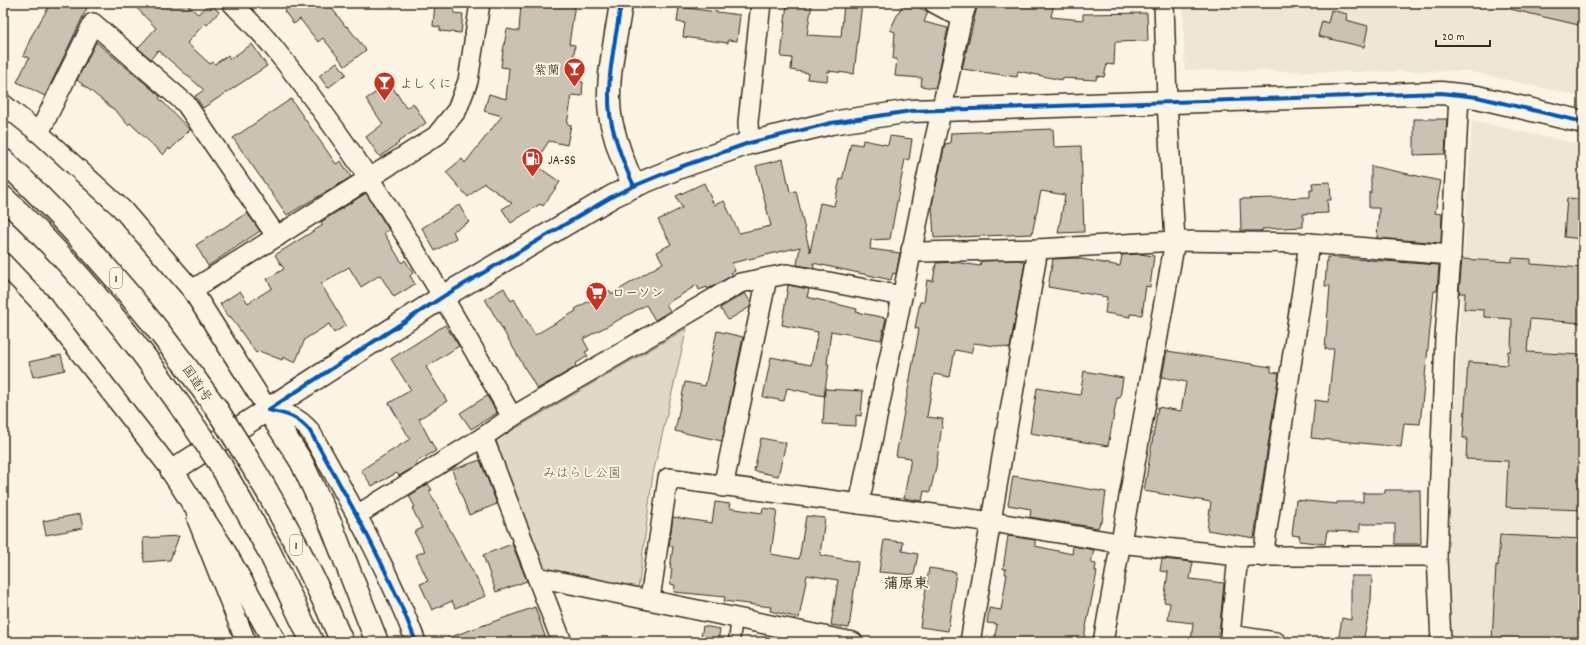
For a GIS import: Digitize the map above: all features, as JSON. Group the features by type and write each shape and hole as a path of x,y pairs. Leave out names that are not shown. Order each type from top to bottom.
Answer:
{"main road":[{"path":"621,3 611,78 612,124 624,164 634,186"},
{"path":"275,642 223,549 172,471 444,296 612,196 680,167 749,142 831,123 910,111 1433,93 1477,97 1583,122"},
{"name":"国道1号","path":"3,160 52,206 92,249 138,304 183,362 216,408 243,451 292,536 325,602 342,642"},
{"name":"国道1号","path":"3,197 33,225 84,280 162,378 220,464 268,551 312,642"},
{"path":"268,410 300,461 332,527 377,642"}],"street":[{"path":"232,3 273,47 370,178 444,296 512,417"},
{"path":"192,290 436,136 457,110 468,81 480,3"},
{"path":"749,142 748,122 761,3"},
{"path":"859,504 911,250 964,10 934,3"},
{"path":"1103,642 1175,241 1167,102 1164,3"},
{"path":"39,133 93,23 186,104 277,237"},
{"path":"1441,642 1437,556 1445,337 1451,255 1459,95"},
{"path":"3,104 39,133 122,209 192,290 268,410 285,413 300,420 310,431 357,515 406,616 416,642"},
{"path":"911,250 921,252 1037,249 1175,241 1309,243 1451,255"},
{"path":"1263,558 1309,243"},
{"path":"970,642 992,522 1037,249"},
{"path":"3,263 46,309 172,471"},
{"path":"357,515 483,437 512,417 740,283 787,274 902,296"},
{"path":"723,486 766,278"},
{"path":"483,437 562,642"},
{"path":"650,599 668,478 992,522 1120,543 1238,556 1263,558 1437,556"},
{"path":"186,492 246,642"},
{"path":"1238,556 1230,635 1276,642"},
{"path":"537,578 737,617 779,635 842,641"}],"lane":[{"path":"734,642 737,617"}],"shaded area":[{"path":"1183,3 1583,3 1583,97 1467,71 1346,72 1185,70"},
{"path":"1472,121 1583,145 1583,642 1451,642 1448,585 1450,476"}],"green space":[{"name":"みはらし公園","path":"687,328 653,474 638,590 542,572 496,440"},
{"path":"227,578 266,642 254,642"}],"building":[{"path":"51,3 78,3 87,8 45,96 17,82 29,58 23,56 32,35"},
{"path":"132,3 185,3 198,14 210,3 219,12 207,25 205,23 187,43 210,64 213,62 215,64 228,55 230,59 252,44 267,66 203,108 195,96 204,90 158,50 151,59 138,48 156,28"},
{"path":"288,3 328,3 366,50 345,66 323,38 318,42 300,19 294,24 284,11 290,6"},
{"path":"435,3 455,3 454,13 463,14 461,33 440,31 440,27 433,26"},
{"path":"521,3 575,4 569,44 575,45 571,80 583,82 582,96 572,95 567,124 571,125 567,145 549,141 534,164 560,182 543,206 540,204 511,223 502,209 512,203 484,183 468,197 446,172 462,159 465,163 502,116 484,111 489,94 506,99 509,68 501,67 503,51 507,29 519,31"},
{"path":"787,3 812,3 807,35 841,37 844,3 862,3 854,74 828,71 827,81 807,79 808,73 791,70 792,58 781,57"},
{"path":"903,3 910,3 928,12 924,22 948,28 936,86 933,88 921,86 922,78 895,76 897,59 893,59 895,32 890,30"},
{"path":"978,3 1054,3 1051,17 1083,20 1083,14 1147,13 1148,41 1115,42 1114,65 1107,64 1104,77 1097,76 1096,80 1062,78 1062,80 1018,71 1017,77 962,69"},
{"path":"1511,3 1583,3 1583,26 1510,9"},
{"path":"679,7 740,15 737,41 728,40 728,43 683,37 685,23 677,22"},
{"path":"1331,10 1347,14 1346,20 1368,26 1364,47 1318,36 1322,21 1328,23"},
{"path":"96,42 160,96 159,98 190,130 163,155 130,123 128,125 117,112 77,80"},
{"path":"337,62 346,74 328,88 319,76"},
{"path":"390,83 406,108 413,103 426,123 398,142 399,143 380,157 366,137 383,124 366,99"},
{"path":"291,99 336,164 341,161 351,177 287,215 233,138"},
{"path":"1414,119 1447,119 1445,154 1414,155"},
{"path":"1053,129 1054,147 1081,146 1084,232 1058,233 1065,195 1041,191 1032,234 934,238 932,205 945,144 950,143 951,133"},
{"path":"890,136 912,139 909,160 905,159 890,239 871,240 870,249 900,253 896,274 893,273 891,280 813,263 814,268 797,265 800,247 732,263 735,271 731,273 733,275 708,289 707,287 699,290 697,285 666,304 670,311 655,320 646,305 583,339 589,350 585,352 588,356 575,364 576,367 537,389 485,299 504,288 511,301 514,299 535,335 576,311 575,309 609,290 612,294 663,263 657,252 671,244 658,220 682,208 676,196 704,183 714,205 724,201 739,233 771,226 756,166 783,159 790,192 796,191 810,252 820,203 834,206 840,179 842,180 851,143 862,145 863,140 888,145"},
{"path":"1371,166 1441,181 1435,213 1442,214 1441,243 1377,238 1379,208 1369,208 1369,192 1371,193"},
{"path":"1330,182 1331,200 1327,200 1328,213 1303,214 1303,227 1262,229 1262,231 1241,231 1240,199 1310,197 1310,190 1313,190 1312,183"},
{"path":"366,193 389,230 384,233 402,263 405,260 413,273 410,276 415,284 394,297 380,275 361,287 349,267 321,284 346,325 334,333 329,324 305,339 295,363 283,357 282,360 259,351 256,353 230,316 228,317 220,304 240,291 248,303 272,288 267,279 284,269 275,255 323,225 321,222"},
{"path":"1567,198 1583,199 1583,239 1564,237"},
{"path":"459,205 469,222 453,231 456,238 435,251 422,228"},
{"path":"247,213 260,231 208,266 196,245"},
{"path":"1140,254 1154,256 1150,287 1146,286 1142,315 1130,314 1130,317 1105,313 1107,297 1048,287 1053,259 1076,258 1120,266 1122,255"},
{"path":"1327,257 1439,265 1437,291 1434,291 1420,424 1404,423 1401,447 1311,438 1315,400 1328,402 1334,349 1325,349 1330,286 1325,286"},
{"path":"1512,258 1531,259 1531,264 1583,268 1582,323 1530,319 1527,352 1583,355 1583,510 1506,507 1508,461 1466,459 1467,438 1463,438 1468,362 1507,365 1508,351 1511,351 1512,319 1484,317 1484,310 1464,309 1465,293 1459,293 1462,259 1512,262"},
{"path":"1018,260 1025,262 1010,348 974,343 971,353 955,350 950,377 934,374 927,417 943,419 936,467 930,492 924,491 922,501 904,498 911,458 896,456 919,329 915,328 920,302 924,302 927,280 933,281 936,263 954,262 980,266 981,261"},
{"path":"788,285 809,289 807,297 857,309 856,312 886,318 881,340 831,331 827,364 829,364 824,396 787,388 784,401 763,397 771,357 811,365 818,332 782,325"},
{"path":"745,293 751,303 750,307 728,320 720,308"},
{"path":"445,325 459,346 426,367 447,401 419,419 436,451 416,462 417,465 399,476 397,473 372,486 361,470 410,439 389,403 411,390 391,359"},
{"path":"717,331 743,337 722,441 675,431 685,382 705,386"},
{"path":"1167,351 1271,367 1271,372 1279,373 1254,538 1207,530 1211,502 1144,491 1158,407 1181,411 1186,382 1162,377"},
{"path":"61,355 65,370 33,377 29,362"},
{"path":"1084,371 1123,378 1120,398 1117,398 1108,446 1030,433 1037,388 1080,395"},
{"path":"825,389 863,391 861,416 856,415 856,426 823,424"},
{"path":"487,396 497,413 471,429 460,413"},
{"path":"761,438 786,443 778,476 754,471"},
{"path":"480,460 497,504 469,515 452,470"},
{"path":"1013,476 1106,492 1102,522 1100,522 1098,528 1030,517 1031,509 1008,505"},
{"path":"428,484 432,490 429,491 486,596 455,608 452,601 432,610 420,584 428,581 416,555 425,551 414,532 422,528 412,508 415,507 409,496"},
{"path":"1385,490 1420,490 1421,544 1395,544 1395,524 1360,524 1360,532 1327,531 1325,544 1299,541 1300,536 1292,535 1296,500 1337,504 1337,502 1363,502 1363,493 1385,493"},
{"path":"715,502 730,504 729,508 762,513 763,508 777,510 771,554 799,559 806,516 825,518 820,555 858,562 849,628 831,625 838,580 807,575 799,618 770,611 771,607 724,601 725,597 674,592 675,585 670,584 673,546 669,546 673,517 712,523"},
{"path":"80,514 83,528 46,535 43,521"},
{"path":"1500,535 1583,539 1583,642 1492,642 1496,565 1498,566"},
{"path":"179,536 170,560 144,562 143,538"},
{"path":"1008,536 1035,540 1035,546 1072,554 1073,546 1094,550 1091,563 1096,564 1095,571 1097,572 1083,642 994,642 997,624 987,623 989,608 1001,610 1007,574 1005,574 1006,569 1003,569"},
{"path":"884,540 903,542 902,551 918,554 914,575 879,572"},
{"path":"512,544 527,581 496,592 483,555"},
{"path":"1162,559 1193,562 1190,579 1224,583 1219,634 1221,642 1191,642 1193,623 1168,620 1170,603 1164,602 1168,572 1160,571"},
{"path":"929,568 956,572 948,631 920,627"},
{"path":"1351,576 1372,576 1371,601 1363,642 1338,642 1342,618 1351,620"},
{"path":"535,607 547,642 442,642 442,640"},
{"path":"703,626 720,629 718,642 700,642"}],"cycle path":[{"path":"621,3 611,64 609,96 610,111 612,125 619,149 634,186"},
{"path":"268,410 444,296 613,196 680,167 749,143 831,123 911,111 1441,93 1477,97 1583,122"},
{"path":"268,410 291,416 301,422 310,431 353,508 380,561 393,587 416,642"}],"place":[{"name":"紫蘭","path":"575,88"},
{"name":"よしくに","path":"384,102"},
{"name":"JA-SS","path":"532,178"},
{"name":"ローソン","path":"597,312"}],"district":[{"name":"蒲原東","path":"906,583"}]}
